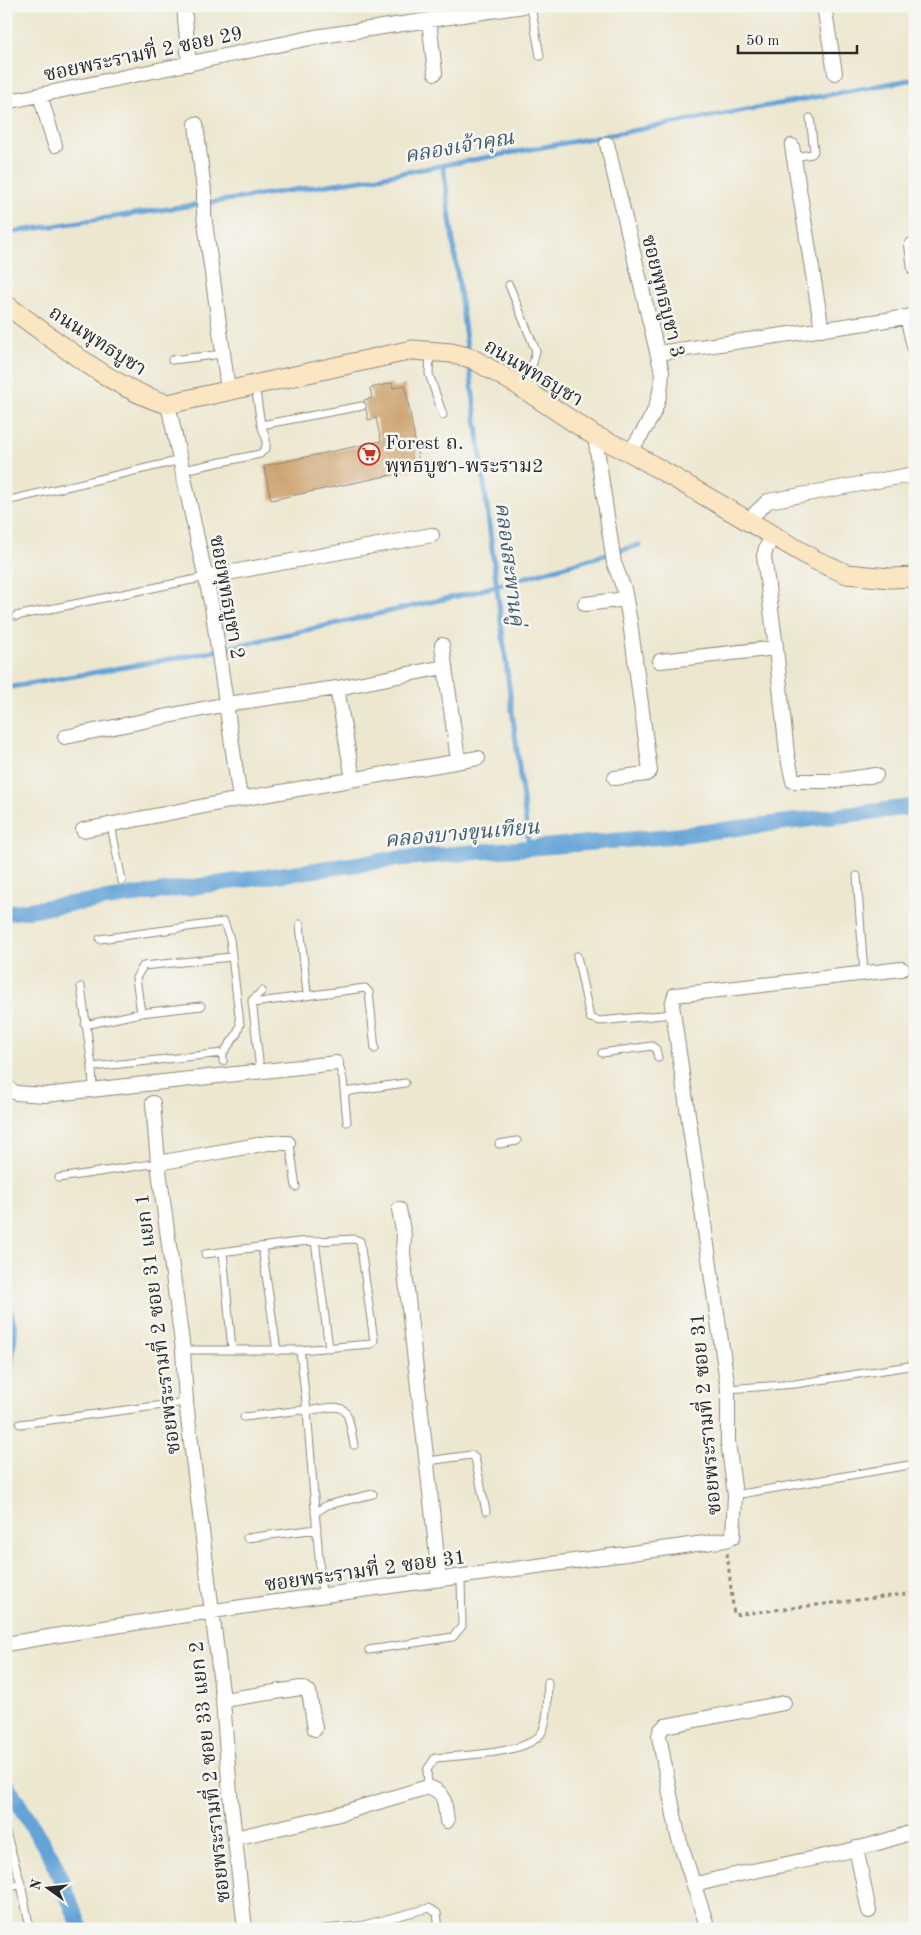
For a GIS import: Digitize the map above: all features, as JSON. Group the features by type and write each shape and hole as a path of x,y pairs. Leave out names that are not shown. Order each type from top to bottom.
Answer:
{"main road":[{"name":"ถนนพุทธบูชา","path":"6,305 123,386 149,399 168,404 254,383 412,350 451,353 471,358 518,385 595,436 630,452 815,560 848,574 890,578 915,577"}],"street":[{"path":"184,6 189,64"},
{"name":"ซอยพระรามที่ 2 ซอย 29","path":"6,102 315,37 525,6"},
{"path":"824,6 835,73"},
{"path":"429,20 435,74"},
{"path":"40,95 55,145"},
{"path":"196,124 204,191 204,215 228,390"},
{"name":"ซอยพุทธบูชา 3","path":"607,144 662,372 662,391 658,408 630,452"},
{"path":"793,152 822,330"},
{"path":"912,245 915,269"},
{"path":"658,353 911,316 915,350"},
{"name":"ซอยพุทธบูชา 2","path":"168,404 206,578 227,704 240,799"},
{"path":"595,436 614,564 626,599 650,771 646,774 615,778"},
{"path":"747,521 768,501 915,474"},
{"path":"206,578 432,535"},
{"path":"774,536 766,548 764,556 787,754 793,781 834,781 876,775"},
{"path":"585,604 626,599"},
{"path":"442,645 458,760"},
{"path":"660,661 776,648"},
{"path":"65,737 227,704 337,688 444,667"},
{"path":"337,688 353,779"},
{"path":"83,830 240,799 478,758"},
{"path":"673,1014 672,1004 676,995 902,969"},
{"name":"ซอยพระรามที่ 2 ซอย 31","path":"6,1644 322,1595 726,1540 735,1534 735,1495 728,1442 728,1389 673,1014"},
{"path":"6,1087 16,1093 45,1095 336,1063"},
{"path":"152,1104 158,1163"},
{"name":"ซอยพระรามที่ 2 ซอย 31 แยก 1","path":"211,1612 186,1402 183,1350 158,1163 268,1143 288,1143"},
{"path":"399,1209 403,1226 403,1252 413,1350 428,1461 439,1579"},
{"name":"ซอยพระรามที่ 2 ซอย 33 แยก 2","path":"211,1612 223,1700 245,1929"},
{"path":"223,1700 301,1688 309,1692 315,1729"},
{"path":"708,1929 678,1836 659,1736 660,1731 665,1726 784,1703"},
{"path":"235,1838 335,1815 428,1787 437,1789 443,1794 447,1821"},
{"path":"694,1885 741,1872 856,1848 915,1831"},
{"path":"856,1848 869,1911"}],"lane":[{"path":"525,6 532,12 540,56"},
{"path":"793,152 812,154 814,151 810,118"},
{"path":"509,285 536,351 533,363 518,385"},
{"path":"430,351 429,374 443,415"},
{"path":"172,360 224,354"},
{"path":"10,500 182,465 260,454 266,448 266,438 261,425 254,383"},
{"path":"261,425 362,406"},
{"path":"16,616 206,578"},
{"path":"111,825 122,881"},
{"path":"857,876 864,974"},
{"path":"92,1067 223,1057 237,1034 240,1024 230,957 230,939 224,922 100,939"},
{"path":"300,924 307,994"},
{"path":"577,956 590,1018 600,1021 673,1014"},
{"path":"141,1012 136,978 143,966 230,957"},
{"path":"81,987 92,1067 93,1089"},
{"path":"252,1003 363,987 367,989 375,1049"},
{"path":"260,1070 252,998 262,991"},
{"path":"85,1025 141,1012 201,1006"},
{"path":"602,1053 652,1046 656,1049 658,1058"},
{"path":"336,1063 341,1068 347,1122"},
{"path":"344,1092 405,1083"},
{"path":"499,1144 517,1141"},
{"path":"288,1143 296,1187"},
{"path":"59,1178 158,1163"},
{"path":"183,1350 300,1350 371,1344 374,1341 360,1241 316,1241 205,1254"},
{"path":"316,1241 329,1348"},
{"path":"262,1247 277,1351"},
{"path":"223,1252 232,1350"},
{"path":"300,1350 307,1411 322,1595"},
{"path":"728,1389 795,1384 915,1365"},
{"path":"20,1424 186,1402"},
{"path":"244,1417 307,1411 334,1406 342,1407 347,1413 354,1445"},
{"path":"428,1461 471,1455 475,1458 486,1511"},
{"path":"735,1495 915,1464"},
{"path":"315,1513 327,1505 374,1494"},
{"path":"247,1538 317,1529"},
{"path":"369,1650 453,1637 462,1626 461,1577"},
{"path":"428,1787 427,1770 434,1758 503,1750 536,1739 545,1724 548,1682"},
{"path":"6,1833 21,1884 30,1929"},
{"path":"6,1889 21,1884"},
{"path":"324,1929 360,1927 429,1908 438,1913 439,1929"}],"path":[{"path":"726,1540 734,1615 915,1593"}],"building":[{"name":"Forest ถ. พุทธบูชา-พระราม2","path":"392,383 393,388 405,385 420,469 271,500 264,466 381,441 376,418 368,420 364,400 372,398 370,388"}],"waterway":[{"name":"คลองเจ้าคุณ","path":"6,233 368,179 915,79"},
{"name":"คลองสะพานคู่","path":"443,165 468,354"},
{"name":"คลองสะพานคู่","path":"469,362 529,848"},
{"path":"6,688 205,653 471,593 639,545"},
{"name":"คลองบางขุนเทียน","path":"6,913 394,859 672,836 911,807 915,818"},
{"path":"6,1314 10,1331 6,1366"},
{"path":"6,1784 52,1858 81,1929"}],"place":[{"name":"Forest ถ. พุทธบูชา-พระราม2","path":"369,454"}]}
